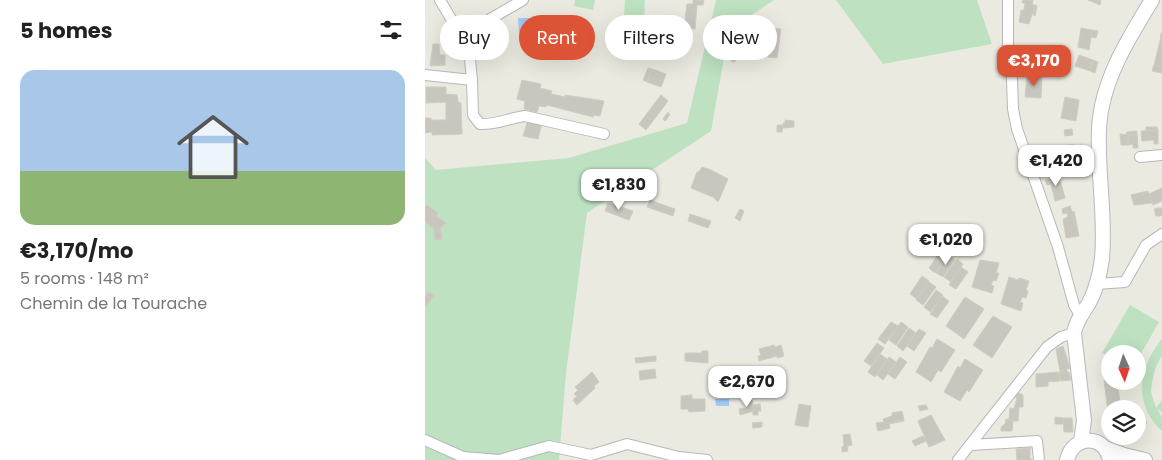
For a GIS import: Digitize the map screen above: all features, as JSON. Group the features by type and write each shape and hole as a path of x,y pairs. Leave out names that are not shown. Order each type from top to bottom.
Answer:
{"main road":[{"path":"1081,442 1085,420 1074,333 1080,315 1089,301 1096,284 1102,258 1103,236 1099,130 1101,108 1117,62 1128,39 1152,0"},
{"path":"1085,420 1104,450"},
{"path":"1067,460 1072,448 1086,441 1119,458 1145,460"}],"street":[{"path":"440,0 449,15"},
{"path":"497,15 523,0"},
{"path":"1009,0 1008,47 1013,109 1017,128 1059,248 1074,305 1080,315"},
{"path":"470,60 473,115 480,124 491,125 525,116 604,134"},
{"path":"425,75 472,80"},
{"path":"1140,157 1162,156"},
{"path":"1096,284 1125,282 1146,245 1162,234"},
{"path":"949,460 960,457 1047,347 1061,337 1074,333"},
{"path":"425,440 463,457 499,460 549,446 591,455 627,444 679,456 707,460"},
{"path":"970,445 1037,441 1039,460"}],"green space":[{"path":"575,0 595,0 593,10 574,6"},
{"path":"625,0 645,0 644,15 624,15"},
{"path":"716,0 774,0 752,15 712,15"},
{"path":"836,0 977,0 992,44 883,64"},
{"path":"703,55 703,60 724,60 711,131 587,213 566,373 559,460 425,460 425,158 436,170 569,158 687,123"},
{"path":"1130,305 1159,322 1146,345 1107,345"},
{"path":"1162,339 1162,355 1155,369 1151,392 1156,408 1162,400 1162,412 1157,409 1162,417 1162,431 1146,410 1146,400 1143,398 1142,390 1146,390 1146,368 1154,350"}],"water":[{"path":"1058,153 1062,166 1061,170 1056,168 1052,156"},
{"path":"715,399 729,399 729,406 716,406"}],"building":[{"path":"693,0 704,0 703,5 697,5 695,29 693,29 693,15 686,15 687,4 693,4"},
{"path":"1023,0 1033,0 1032,5 1035,5 1029,24 1019,22 1021,10 1024,10 1025,3 1022,3"},
{"path":"1088,0 1100,0 1101,1 1100,5"},
{"path":"1035,5 1037,6 1035,16 1033,15"},
{"path":"777,28 781,29 777,51"},
{"path":"1081,28 1092,30 1089,50 1078,47"},
{"path":"1092,30 1098,31 1096,38 1091,37"},
{"path":"1162,32 1162,67 1154,65"},
{"path":"433,44 439,44 440,60 445,60 445,65 430,66"},
{"path":"1049,45 1057,47 1055,53 1048,51"},
{"path":"1079,55 1093,60 1090,71 1075,66"},
{"path":"1093,60 1098,62 1095,73 1090,71"},
{"path":"1154,65 1162,67 1162,73 1152,71"},
{"path":"648,68 652,69 647,82 643,80"},
{"path":"652,69 666,74 661,87 647,82"},
{"path":"1027,75 1042,76 1041,98 1025,97"},
{"path":"522,80 541,84 540,88 552,91 551,94 604,101 600,116 593,115 593,117 547,105 546,107 539,106 537,112 524,109 525,101 517,99"},
{"path":"426,87 446,87 446,94 457,95 458,102 461,103 462,134 432,135 432,132 425,133 425,118 446,120 446,102 426,103"},
{"path":"661,95 668,101 646,130 639,124"},
{"path":"1065,97 1079,100 1076,121 1061,118"},
{"path":"668,112 670,115 665,121 663,119"},
{"path":"528,120 542,123 538,139 523,136"},
{"path":"785,120 794,121 794,127 783,128"},
{"path":"777,125 783,125 782,132 777,132"},
{"path":"1146,127 1157,127 1158,130 1146,130"},
{"path":"1072,129 1073,135 1065,136 1064,130"},
{"path":"1158,130 1158,144 1154,144 1154,140 1142,141 1141,131"},
{"path":"1137,131 1137,134 1126,134 1127,132"},
{"path":"1120,134 1128,135 1128,145 1121,145"},
{"path":"1137,134 1138,148 1133,148 1133,144 1128,145 1128,135 1126,135"},
{"path":"1068,145 1074,145 1073,151 1067,150"},
{"path":"702,167 728,179 718,202 713,197 691,188 697,172"},
{"path":"1054,173 1055,177 1059,176 1065,198 1055,201 1051,184 1047,185 1045,180 1050,179 1048,175"},
{"path":"1162,188 1162,201 1153,205 1149,194"},
{"path":"1148,191 1152,203 1134,205 1131,195"},
{"path":"650,200 675,209 673,216 647,207"},
{"path":"608,203 633,211 629,220 605,211"},
{"path":"427,205 438,213 436,216 446,223 440,228 442,239 435,240 434,229 425,222 425,207"},
{"path":"1070,206 1072,212 1074,211 1079,236 1066,238 1063,219 1068,217 1067,213 1063,214 1062,209"},
{"path":"1158,208 1160,216 1156,216 1154,209"},
{"path":"1158,208 1162,208 1162,215 1160,216"},
{"path":"740,209 744,211 740,221 735,218"},
{"path":"690,214 711,221 708,228 688,221"},
{"path":"941,250 948,255 935,273 929,268"},
{"path":"948,255 955,260 943,277 936,273"},
{"path":"957,259 963,264 951,282 944,277"},
{"path":"980,260 999,263 996,273 999,273 996,281 993,280 991,285 994,286 992,293 972,287"},
{"path":"961,267 968,272 956,289 949,285"},
{"path":"922,276 929,281 917,299 910,294"},
{"path":"1009,277 1029,281 1026,298 1022,297 1020,302 1023,303 1021,311 1001,304"},
{"path":"929,282 936,287 923,305 916,300"},
{"path":"936,290 943,295 930,312 924,307"},
{"path":"429,292 434,296 425,307 425,297"},
{"path":"942,296 949,301 937,318 930,314"},
{"path":"965,297 984,309 964,339 946,326"},
{"path":"993,316 1012,327 992,358 973,345"},
{"path":"891,322 898,326 885,344 878,339"},
{"path":"901,322 908,327 896,345 889,340"},
{"path":"909,328 916,333 903,351 897,346"},
{"path":"919,329 926,333 914,351 907,346"},
{"path":"937,339 955,350 941,372 938,370 931,382 916,372 930,347 932,348"},
{"path":"877,343 884,348 871,366 864,361"},
{"path":"774,345 775,347 781,345 784,356 759,361 758,356 761,356 759,349"},
{"path":"1063,346 1070,368 1060,371 1056,349"},
{"path":"702,351 708,351 708,363 685,361 685,353 702,353"},
{"path":"880,354 887,359 875,377 868,372"},
{"path":"656,356 656,361 636,363 635,358"},
{"path":"889,357 896,362 883,380 877,375"},
{"path":"900,357 907,362 895,379 888,374"},
{"path":"965,359 983,370 969,392 967,390 960,401 944,392 958,366 960,368"},
{"path":"655,369 656,378 640,380 639,371"},
{"path":"1067,369 1067,372 1059,374 1060,371"},
{"path":"747,371 748,377 740,378 739,372"},
{"path":"592,372 599,382 577,405 573,400 577,396 574,394 578,390 575,387"},
{"path":"1058,372 1060,381 1048,382 1048,386 1036,387 1036,374"},
{"path":"1069,372 1071,380 1061,381 1059,374"},
{"path":"1105,390 1118,390 1120,400 1107,400"},
{"path":"1019,393 1023,395 1023,407 1019,407 1018,421 1013,421 1009,419 1010,408 1014,409 1017,398 1015,397"},
{"path":"692,395 692,399 705,399 705,411 689,412 688,409 681,409 681,396"},
{"path":"745,400 752,400 754,411 740,415 739,409 746,408"},
{"path":"760,404 761,411 758,411 758,415 753,415 753,405"},
{"path":"799,404 811,406 808,427 795,425"},
{"path":"926,405 928,409 920,411 918,406"},
{"path":"902,411 904,420 889,423 890,428 878,431 876,423 884,422 883,419 892,416 892,413"},
{"path":"931,415 945,440 929,447 918,421"},
{"path":"1055,417 1063,418 1063,424 1055,424"},
{"path":"1063,418 1072,418 1073,432 1064,432"},
{"path":"1006,419 1013,420 1012,431 1001,431 1001,427 1005,424"},
{"path":"762,422 762,427 753,428 752,423"},
{"path":"850,434 852,445 847,446 848,451 842,452 842,447 844,446 843,435"},
{"path":"923,436 926,441 915,446 912,441"},
{"path":"1030,448 1030,458 1032,460 1017,460 1016,449"}]}
